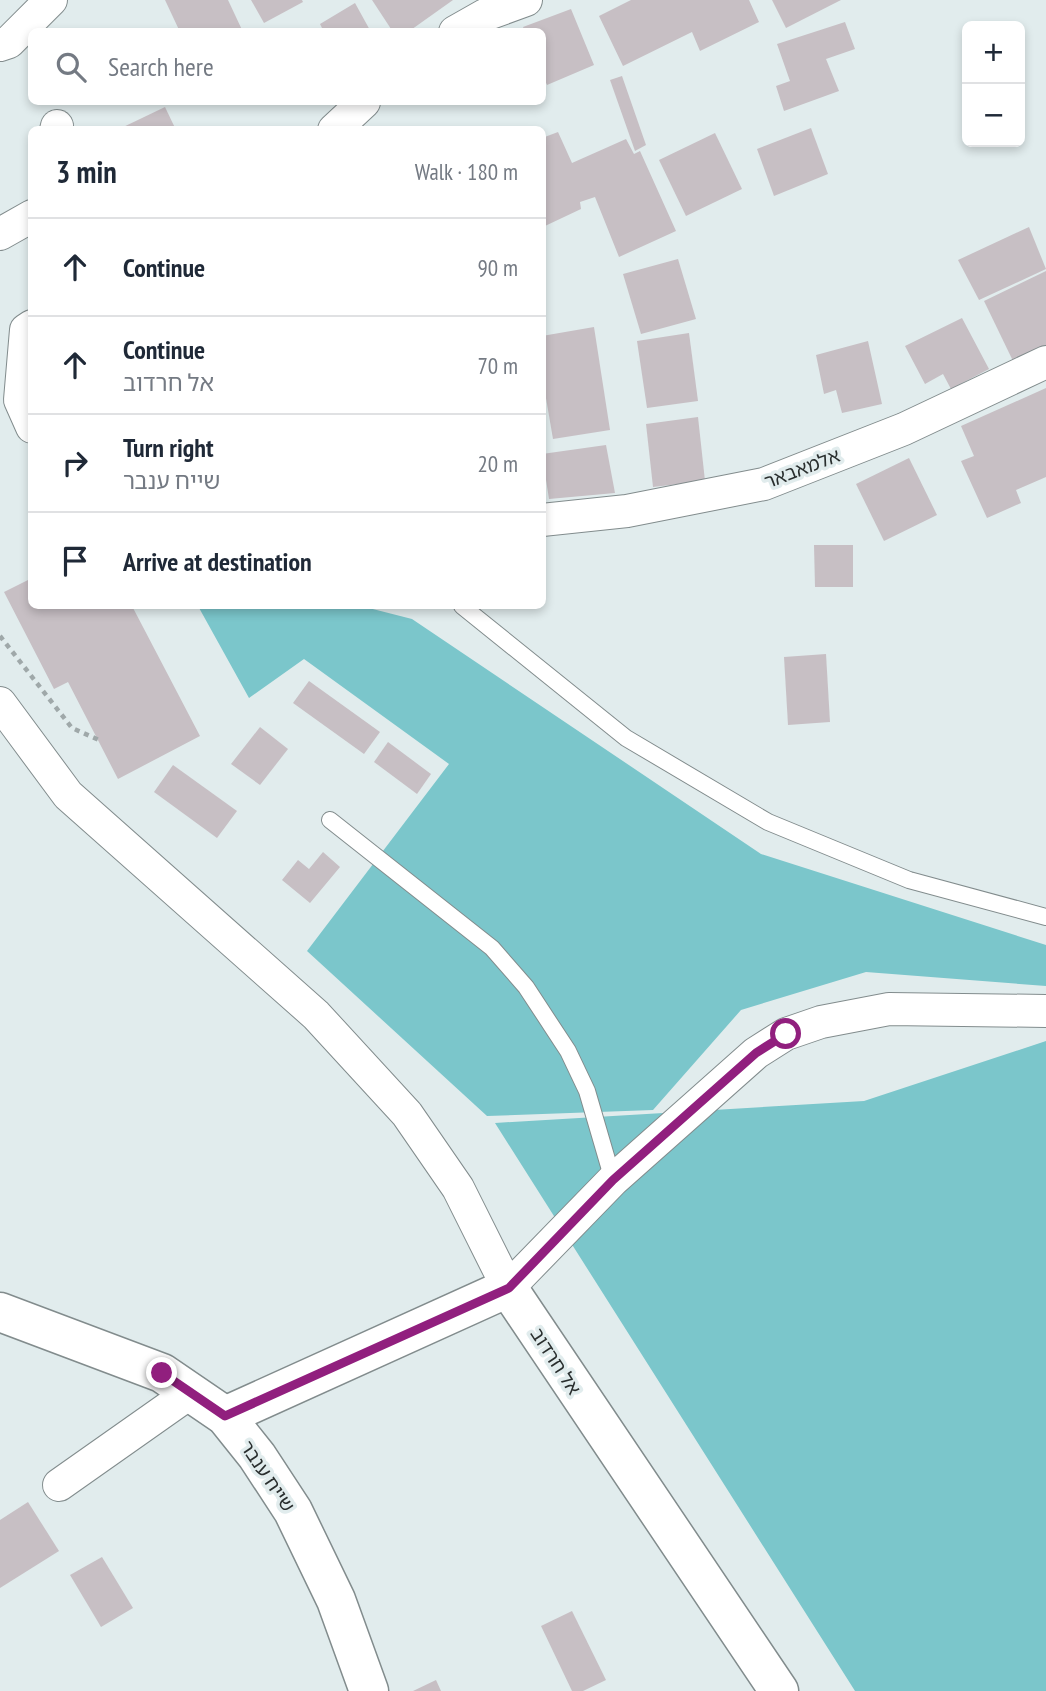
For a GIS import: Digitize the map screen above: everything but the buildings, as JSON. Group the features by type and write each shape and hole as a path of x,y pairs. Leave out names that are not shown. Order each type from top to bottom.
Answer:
{"street":[{"path":"0,45 9,41 51,0"},
{"path":"462,28 485,15 526,0"},
{"path":"338,126 361,105"},
{"path":"0,234 28,218"},
{"path":"28,331 18,364 20,400 28,418"},
{"name":"אלמאבאר","path":"546,520 627,512 764,484 904,429 1046,362"},
{"path":"0,703 68,795 316,1015 407,1114 458,1188 509,1288"},
{"path":"225,1416 509,1288 613,1180 756,1053 786,1034 821,1023 889,1009 1046,1012"},
{"name":"אל חרדוב","path":"509,1288 779,1691"},
{"name":"שייח ענבר","path":"0,1312 162,1373 225,1416 257,1456 293,1511 335,1600 369,1691"},
{"path":"59,1485 191,1392"}],"lane":[{"path":"466,609 626,738 768,822 909,880 1046,917"},
{"path":"330,820 492,948 526,987 568,1051 587,1091 613,1180"}],"path":[{"path":"0,636 72,728 99,740"}],"shaded area":[{"path":"200,609 373,609 412,619 761,854 1046,945 1046,986 866,972 741,1010 653,1110 487,1116 307,951 449,764 304,659 249,698"},
{"path":"1046,1041 1046,1691 855,1691 495,1123 864,1101"}],"route":[{"path":"162,1373 225,1416 509,1288 613,1180 676,1127 756,1053 786,1034"}]}
